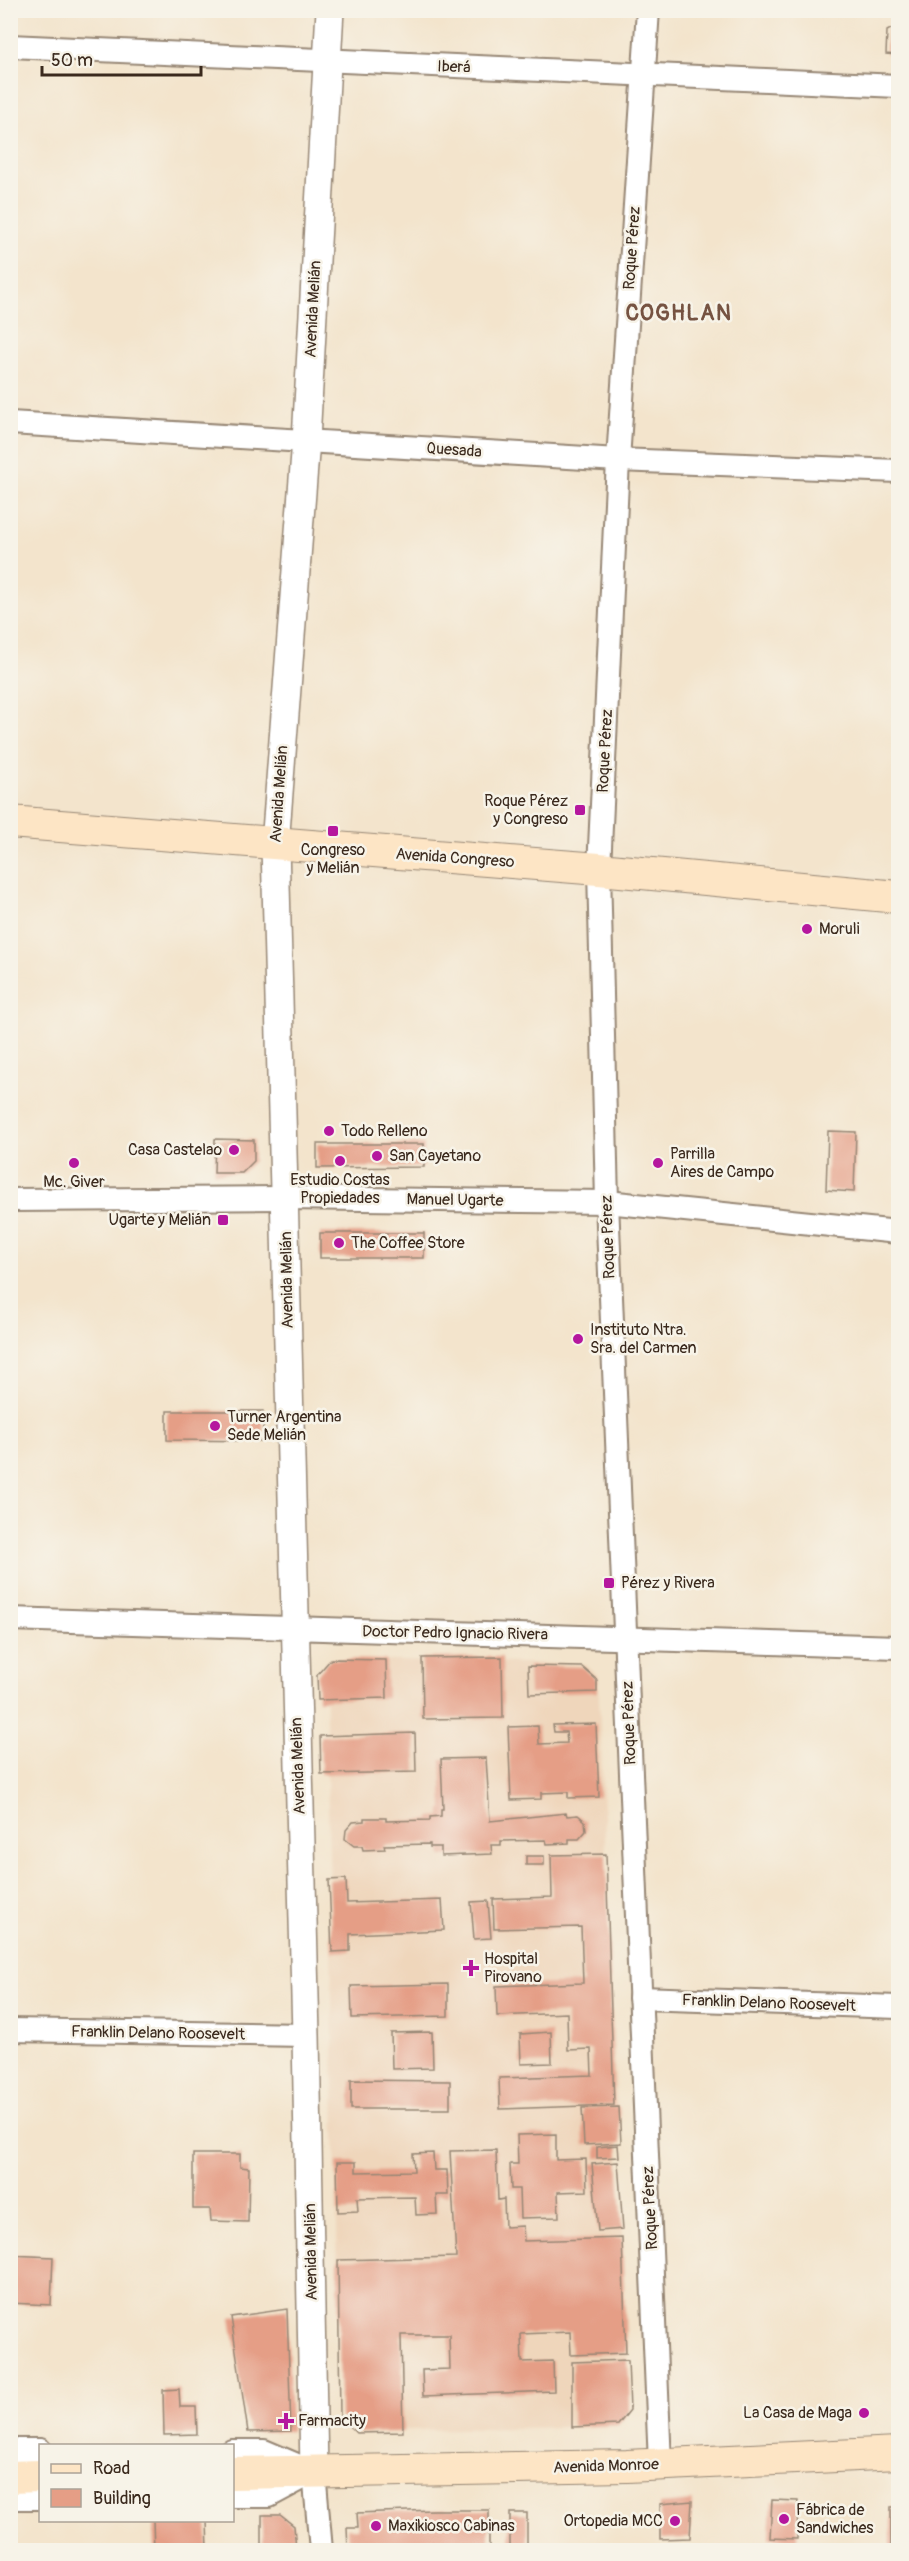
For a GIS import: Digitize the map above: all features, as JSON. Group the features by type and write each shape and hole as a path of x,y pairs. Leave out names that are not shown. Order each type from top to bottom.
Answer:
{"main road":[{"name":"Avenida Congreso","path":"10,822 599,868 898,897"},
{"name":"Avenida Monroe","path":"234,2473 660,2464 898,2453"},
{"path":"10,2476 39,2476"}],"street":[{"name":"Avenida Melián","path":"321,2550 314,2472 306,2035 275,844 306,440 330,10"},
{"name":"Roque Pérez","path":"648,10 618,460 599,868 606,1202 660,2464"},
{"name":"Iberá","path":"10,46 898,86"},
{"name":"Quesada","path":"10,423 618,460 898,471"},
{"name":"Manuel Ugarte","path":"10,1200 285,1198 606,1202 898,1232"},
{"name":"Doctor Pedro Ignacio Rivera","path":"10,1619 295,1629 625,1636 898,1647"},
{"name":"Franklin Delano Roosevelt","path":"640,1998 898,2007"},
{"name":"Franklin Delano Roosevelt","path":"10,2030 306,2035"},
{"path":"10,2450 39,2450"},
{"path":"234,2451 264,2451 314,2472"},
{"path":"234,2496 269,2496 314,2472"},
{"path":"10,2498 39,2498"}],"shaded area":[{"name":"Hospital Pirovano","path":"334,1660 585,1664 598,1676 630,2410 617,2426 355,2431 341,2417 325,1669"}],"building":[{"path":"898,25 898,55 886,54 887,31"},
{"path":"828,1131 856,1132 854,1192 826,1190"},
{"name":"Casa Castelao","path":"215,1139 254,1140 254,1161 242,1173 214,1173"},
{"path":"317,1144 424,1144 424,1167 317,1168"},
{"path":"320,1233 424,1233 424,1258 320,1258"},
{"name":"Turner Argentina Sede Melián","path":"167,1411 263,1411 263,1441 167,1440"},
{"path":"502,1657 503,1718 423,1719 422,1658"},
{"path":"331,1659 386,1660 387,1698 318,1700 317,1675"},
{"path":"528,1666 582,1667 597,1680 597,1692 529,1694"},
{"path":"596,1724 599,1797 568,1798 568,1792 541,1793 541,1799 511,1800 508,1727 538,1726 539,1744 567,1743 566,1732 554,1732 553,1725"},
{"path":"415,1733 416,1772 321,1774 320,1736"},
{"path":"486,1758 490,1821 566,1813 567,1816 578,1815 585,1821 586,1831 579,1839 569,1839 569,1843 547,1844 546,1840 501,1841 501,1845 491,1845 492,1854 441,1856 441,1847 430,1847 430,1844 384,1845 385,1849 363,1850 362,1846 354,1846 345,1839 346,1830 353,1822 364,1821 364,1818 386,1818 386,1821 430,1820 430,1817 441,1816 441,1809 443,1809 441,1759"},
{"path":"606,1854 614,2105 500,2109 499,2078 592,2075 591,2049 568,2050 567,2013 497,2016 496,1986 583,1983 581,1927 494,1929 493,1899 552,1897 551,1855"},
{"path":"526,1856 544,1856 544,1865 526,1865"},
{"path":"346,1879 347,1903 442,1900 444,1930 350,1934 350,1951 332,1952 329,1880"},
{"path":"488,1901 491,1938 474,1939 471,1902"},
{"path":"448,1984 448,2016 352,2018 351,1986"},
{"path":"432,2032 433,2068 392,2069 391,2033"},
{"path":"551,2032 552,2063 521,2064 520,2034"},
{"path":"351,2080 450,2081 450,2109 351,2109"},
{"path":"619,2107 621,2143 584,2145 582,2108"},
{"path":"556,2134 556,2160 586,2159 587,2191 558,2192 559,2217 520,2218 519,2189 511,2189 510,2164 518,2164 517,2135"},
{"path":"618,2145 619,2157 597,2158 597,2147"},
{"path":"496,2150 498,2200 504,2199 505,2227 523,2226 524,2241 622,2238 626,2353 571,2355 570,2332 521,2334 522,2362 553,2361 554,2391 423,2396 422,2370 450,2369 449,2335 401,2335 403,2432 356,2433 340,2417 338,2260 456,2257 450,2151"},
{"path":"433,2153 434,2170 447,2170 448,2195 436,2195 437,2214 416,2215 415,2197 357,2198 358,2211 338,2212 337,2162 356,2162 356,2172 414,2171 413,2154"},
{"path":"193,2154 240,2154 240,2167 249,2168 248,2222 211,2221 210,2209 193,2209"},
{"path":"618,2162 623,2229 598,2231 592,2164"},
{"path":"10,2255 53,2257 51,2305 10,2303"},
{"path":"287,2309 291,2431 248,2432 231,2317"},
{"path":"628,2360 630,2410 618,2425 572,2427 572,2362"},
{"path":"179,2389 180,2407 196,2407 197,2434 164,2435 163,2390"},
{"name":"Fábrica de Sandwiches","path":"772,2500 798,2501 797,2539 770,2538"},
{"name":"Ortopedia MCC","path":"692,2501 690,2538 660,2539 660,2504"},
{"path":"891,2507 898,2507 898,2550 891,2550"},
{"path":"489,2510 489,2550 348,2550 347,2528 358,2528 357,2513"},
{"path":"510,2513 527,2513 527,2550 510,2550"},
{"path":"262,2515 280,2515 294,2526 296,2550 262,2550"},
{"path":"153,2522 207,2522 208,2550 154,2550"}],"place":[{"name":"Roque Pérez y Congreso","path":"580,810"},
{"name":"Congreso y Melián","path":"333,831"},
{"name":"Moruli","path":"807,929"},
{"name":"Todo Relleno","path":"329,1131"},
{"name":"Casa Castelao","path":"234,1150"},
{"name":"San Cayetano","path":"377,1156"},
{"name":"Estudio Costas Propiedades","path":"340,1161"},
{"name":"Mc. Giver","path":"74,1163"},
{"name":"Parrilla Aires de Campo","path":"658,1163"},
{"name":"Ugarte y Melián","path":"223,1220"},
{"name":"The Coffee Store","path":"339,1243"},
{"name":"Instituto Ntra. Sra. del Carmen","path":"578,1339"},
{"name":"Turner Argentina Sede Melián","path":"215,1426"},
{"name":"Pérez y Rivera","path":"609,1583"},
{"name":"Hospital Pirovano","path":"471,1968"},
{"name":"La Casa de Maga","path":"864,2413"},
{"name":"Farmacity","path":"286,2421"},
{"name":"Fábrica de Sandwiches","path":"784,2519"},
{"name":"Ortopedia MCC","path":"675,2521"},
{"name":"Maxikiosco Cabinas","path":"376,2526"}],"district":[{"name":"COGHLAN","path":"679,313"}]}
